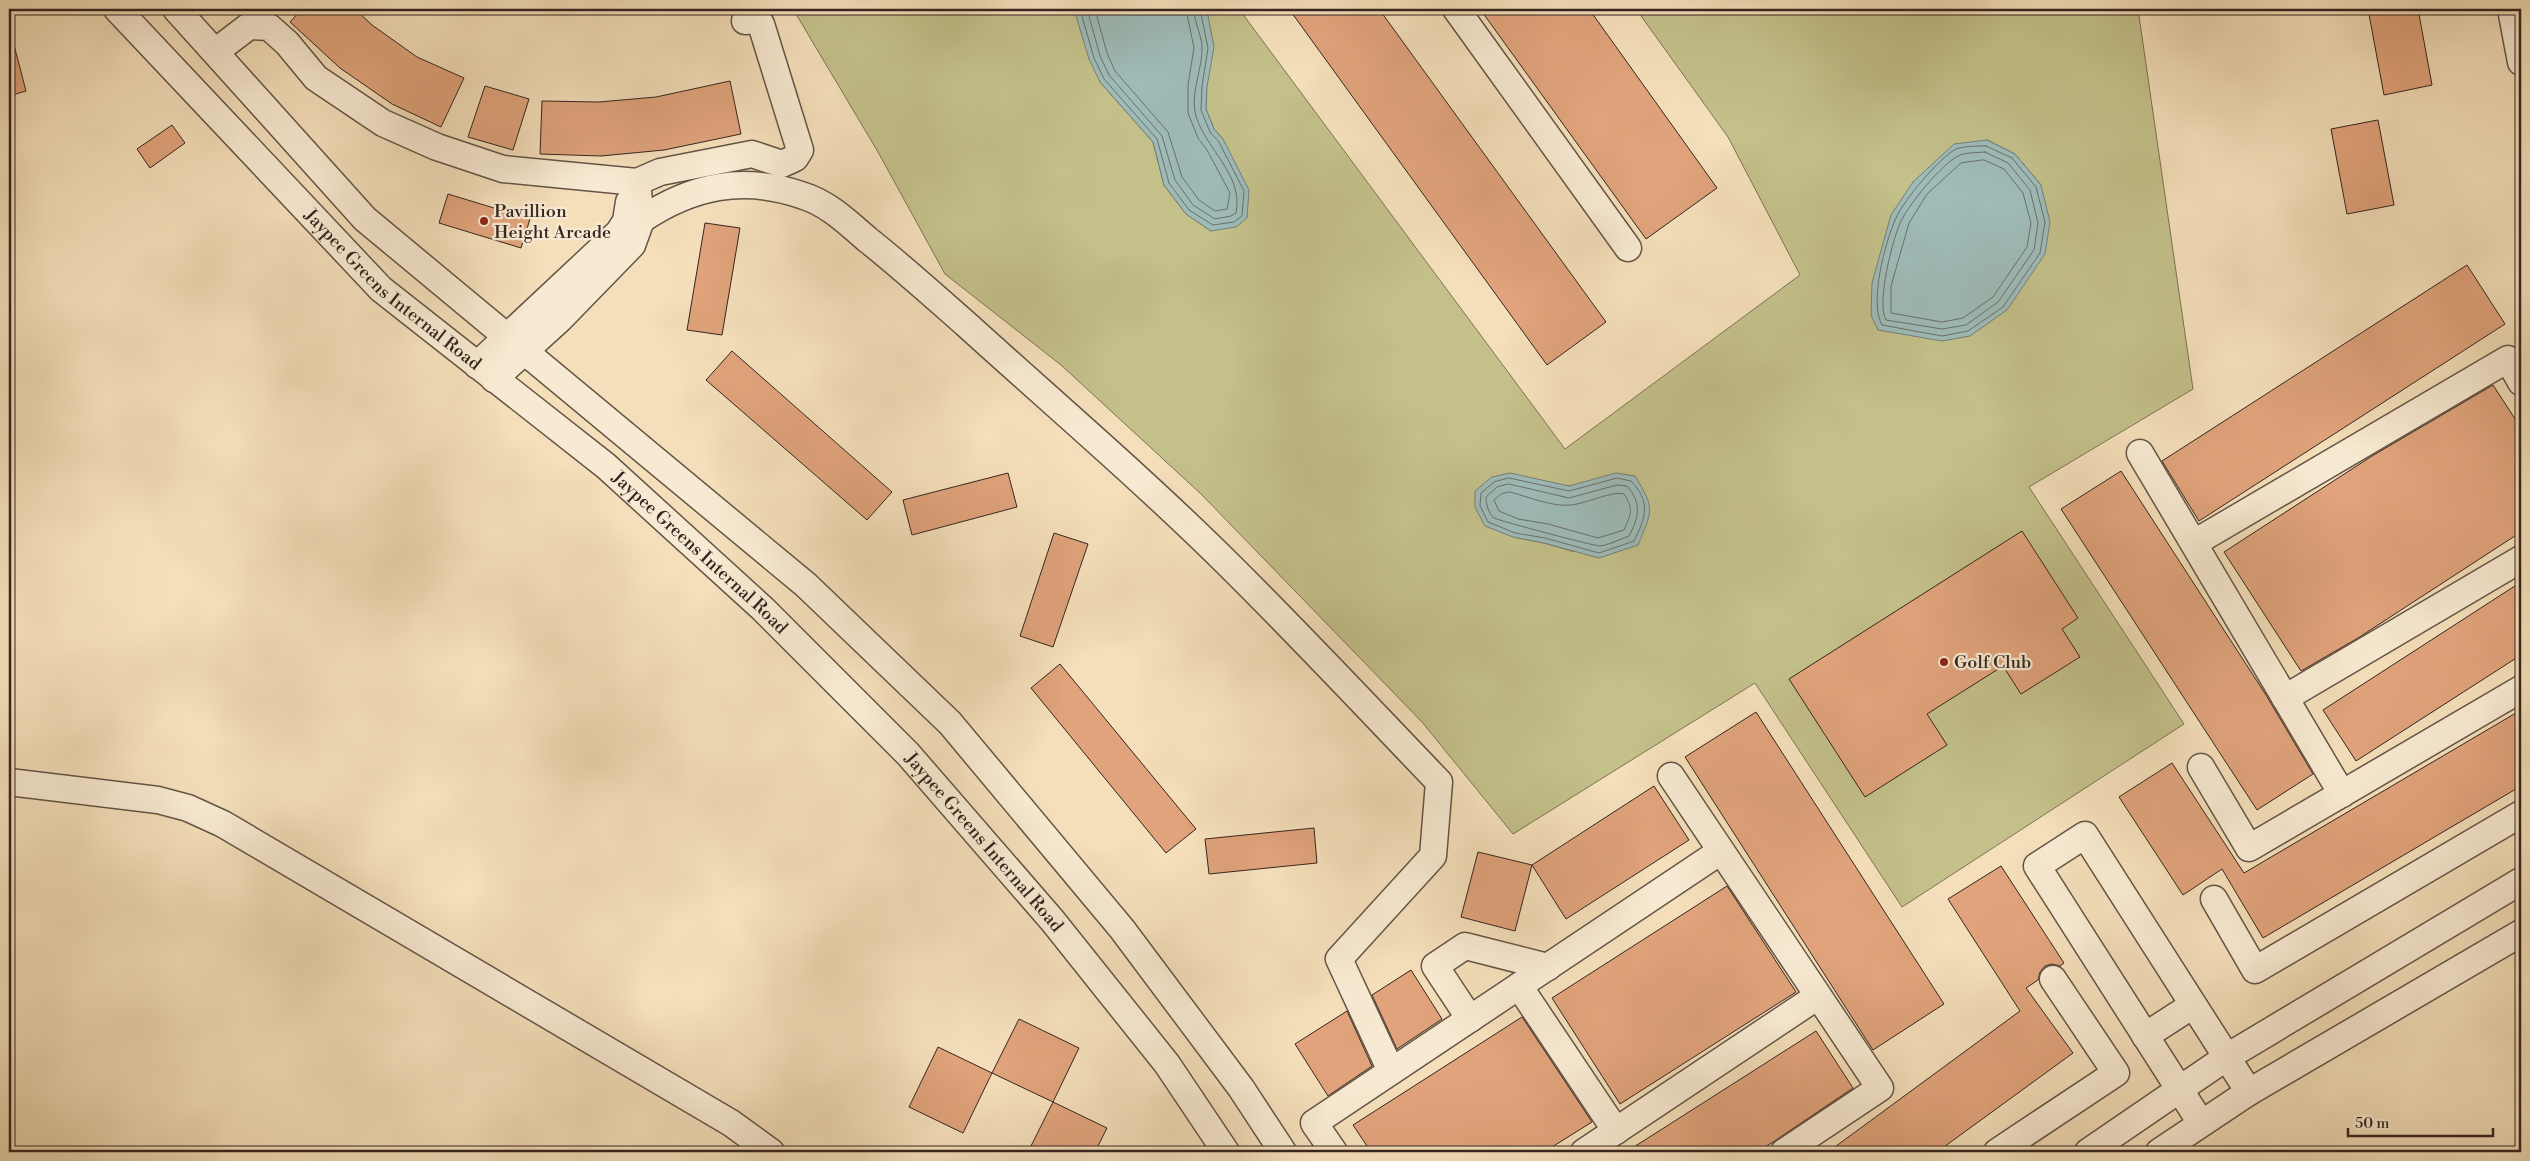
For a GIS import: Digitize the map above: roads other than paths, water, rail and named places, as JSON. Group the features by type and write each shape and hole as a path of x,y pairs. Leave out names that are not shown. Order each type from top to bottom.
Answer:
{"street":[{"name":"Jaypee Greens Internal Road","path":"117,9 381,290 606,466 763,609 908,754 1052,920 1167,1064 1226,1152"},
{"name":"Jaypee Greens Internal Road","path":"176,9 365,219 806,586 950,723 1122,929 1241,1088 1282,1152"},
{"path":"1456,9 1628,248"},
{"path":"2515,10 2521,62"},
{"path":"215,52 249,26 269,26 287,43 316,78 383,123 437,147 503,168 633,182 660,172 752,154 782,164 796,158 800,150 761,24 755,20 745,21"},
{"path":"515,345 560,319 632,245 641,220 633,182"},
{"path":"486,372 515,345 619,232 626,221 633,182"},
{"path":"641,220 664,204 688,195 740,183 758,184 805,196 831,209 926,289 1114,457 1211,548 1439,782 1433,856 1339,959 1391,1072"},
{"path":"2194,543 2508,359 2521,382"},
{"path":"2140,452 2342,794"},
{"path":"2285,698 2521,559"},
{"path":"2201,767 2249,848 2521,689"},
{"path":"1670,776 1880,1088 1784,1152"},
{"path":"9,782 158,800 188,808 223,824 731,1123 771,1152"},
{"path":"2214,900 2255,970 2521,814"},
{"path":"2201,1124 2037,866 2086,835 2249,1092"},
{"path":"1334,1152 1314,1123 1721,851"},
{"path":"2088,1152 2227,1057 2521,881"},
{"path":"2159,1152 2249,1092 2521,933"},
{"path":"1470,1018 1435,966 1465,946 1548,967"},
{"path":"1997,1152 2116,1073 2053,979"},
{"path":"1519,986 1616,1131"},
{"path":"1584,1152 1818,996"},
{"path":"2145,1036 2194,1005"}],"water":[{"path":"1074,9 1204,9 1208,16 1214,47 1207,87 1206,109 1214,129 1223,139 1249,190 1247,218 1236,227 1211,231 1186,214 1164,185 1153,142 1100,82 1089,59"},
{"path":"1987,140 2015,154 2041,185 2050,222 2045,254 2007,310 1970,336 1942,341 1878,330 1871,315 1872,283 1891,215 1913,182 1954,144"},
{"path":"1510,473 1569,486 1616,473 1635,476 1646,496 1650,510 1638,545 1599,558 1544,543 1513,537 1485,526 1475,507 1475,491 1492,477"}],"place":[{"name":"Pavillion Height Arcade","path":"484,221"},
{"name":"Golf Club","path":"1944,662"}]}
